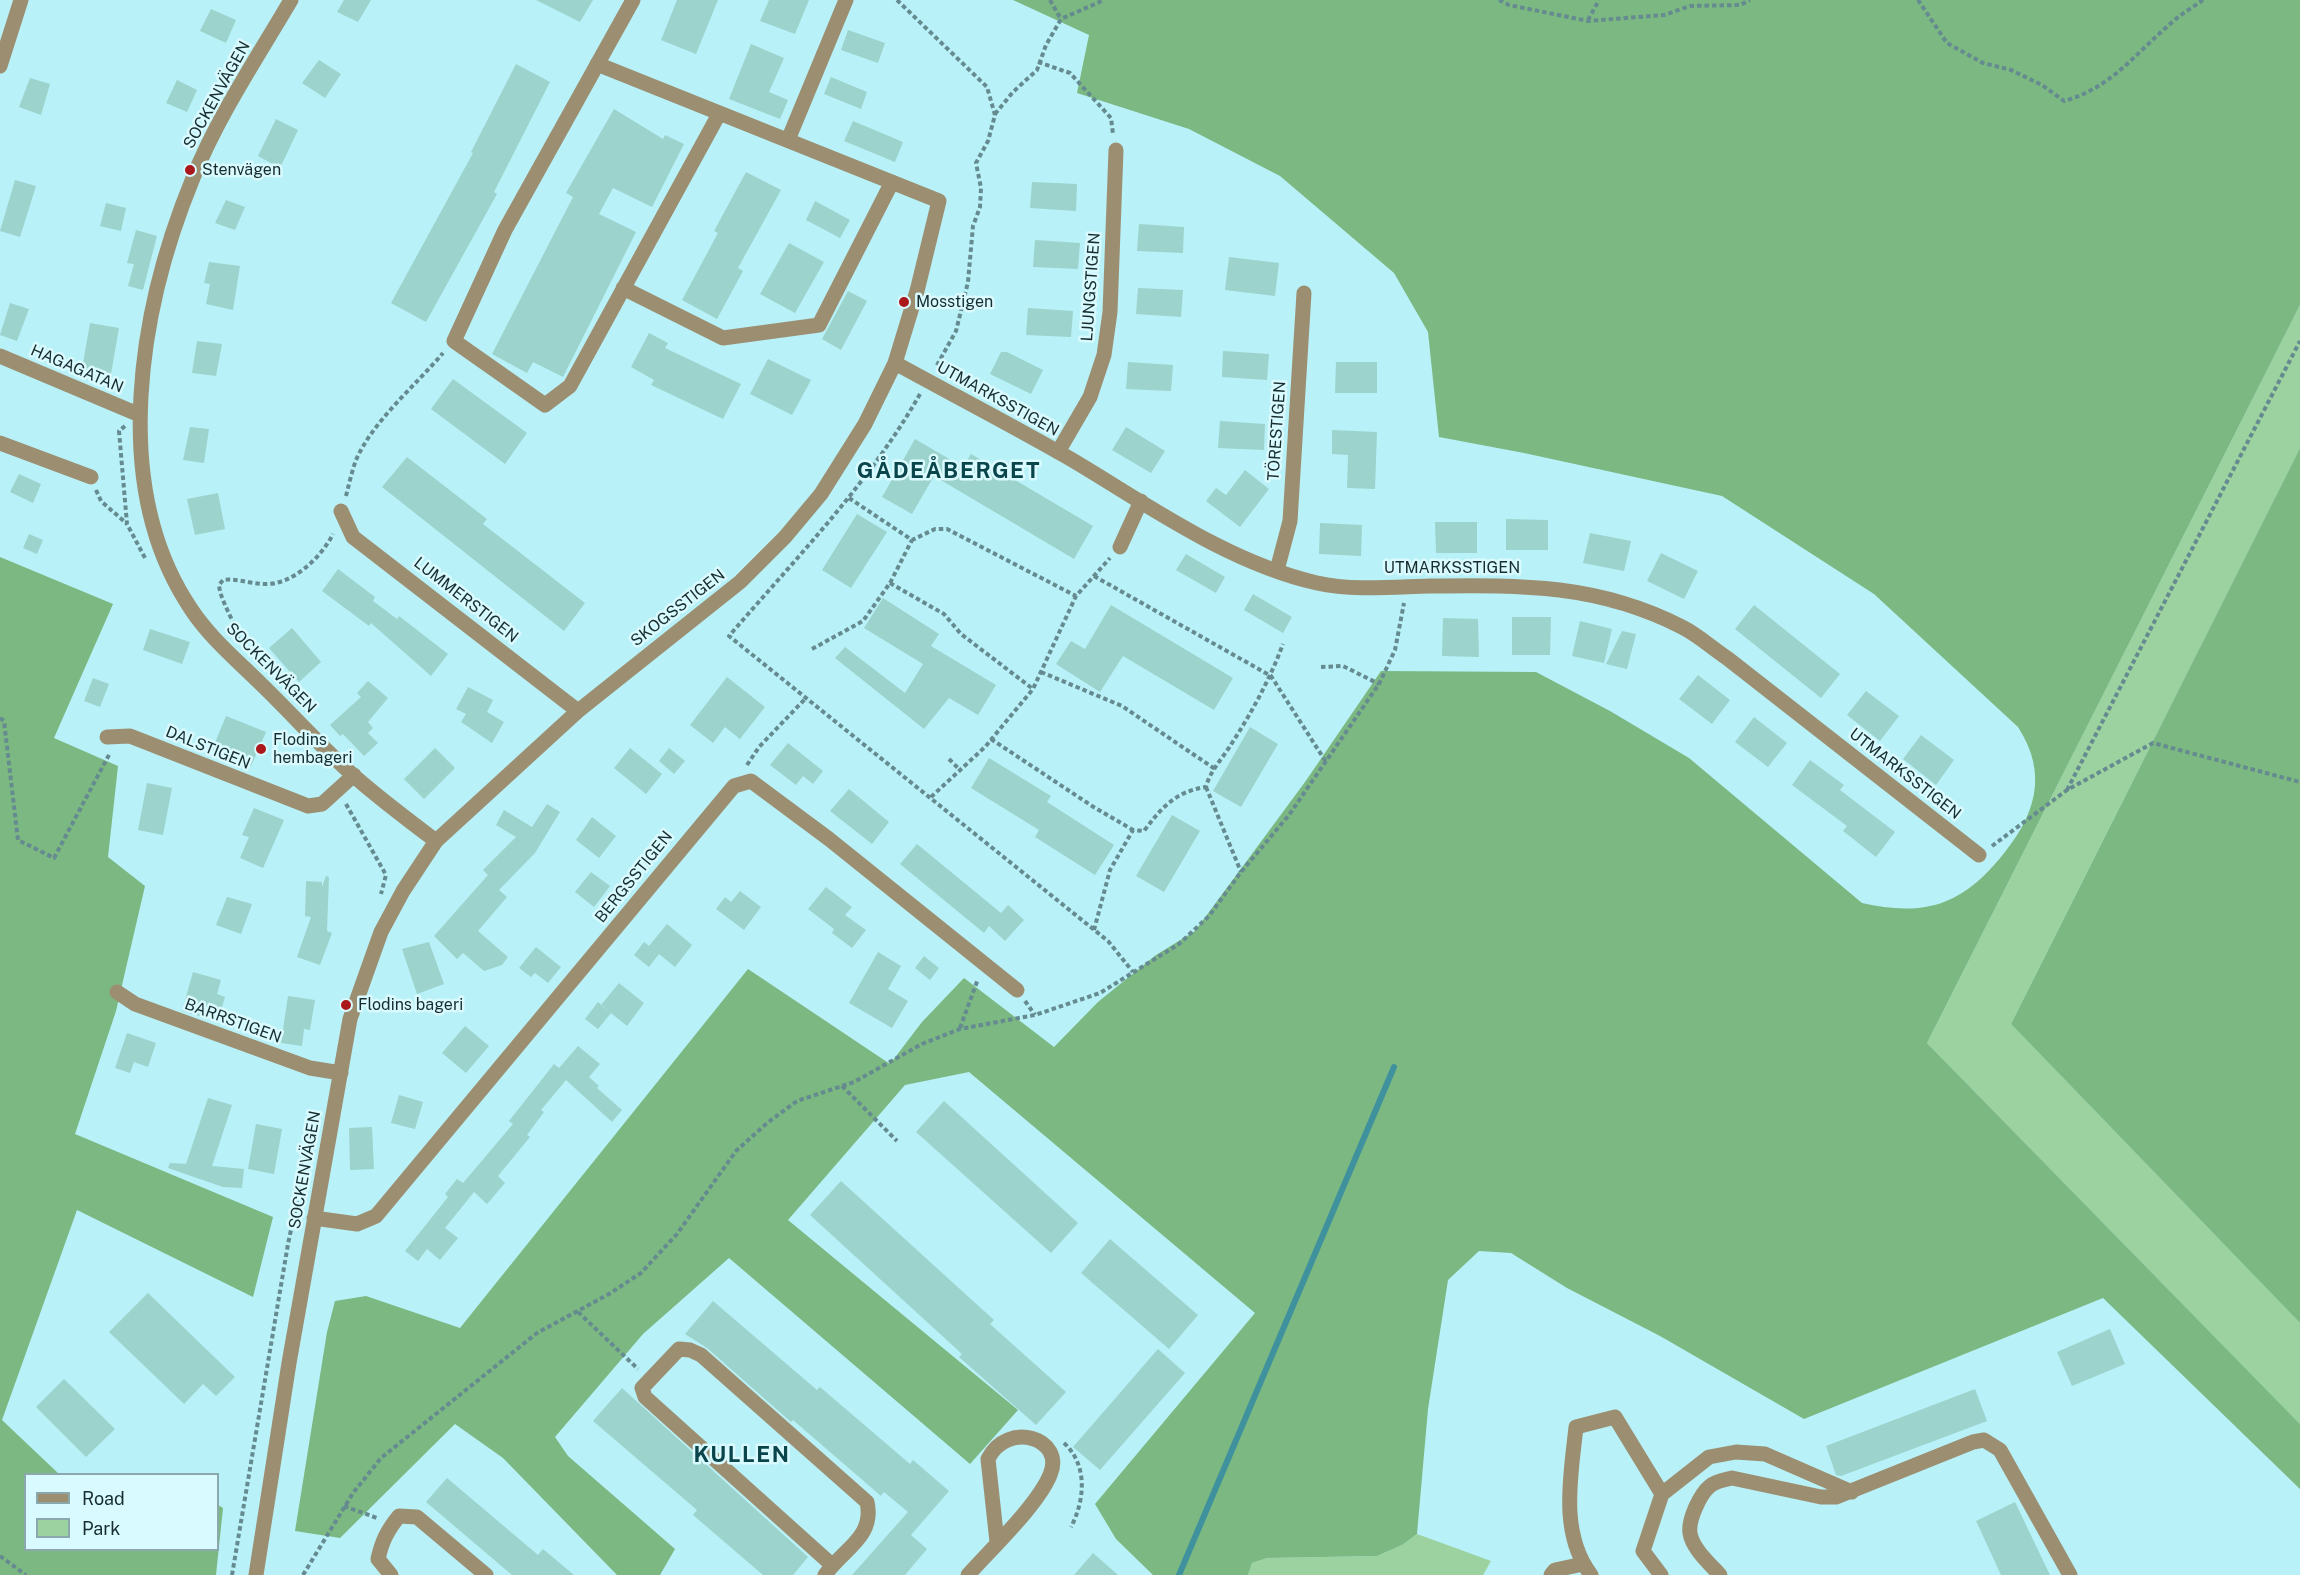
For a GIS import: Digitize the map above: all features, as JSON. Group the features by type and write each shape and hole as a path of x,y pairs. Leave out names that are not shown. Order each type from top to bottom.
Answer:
{"street":[{"path":"0,66 21,0"},
{"name":"SOCKENVÄGEN","path":"256,1575 314,1218 350,1019 381,932 403,891 436,841 354,776 229,652 191,609 172,574 159,541 140,458 140,415 151,324 169,242 210,140 291,0"},
{"path":"633,0 505,230 453,341 545,405 570,386 719,114"},
{"path":"788,140 846,0"},
{"path":"597,64 637,82 939,201 917,291 895,363"},
{"name":"LJUNGSTIGEN","path":"1058,452 1090,397 1104,355 1110,312 1116,150"},
{"path":"623,288 723,338 819,325 892,182"},
{"name":"TÖRESTIGEN","path":"1277,570 1290,521 1304,293"},
{"name":"HAGAGATAN","path":"0,356 140,415"},
{"name":"UTMARKSSTIGEN","path":"895,363 1058,452 1243,558 1277,570 1318,583 1367,587 1512,585 1570,590 1605,596 1683,627 1727,658 1979,855"},
{"name":"SKOGSSTIGEN","path":"436,841 578,711 740,582 785,537 839,468 865,424 895,363"},
{"path":"0,443 91,477"},
{"path":"1120,547 1141,501"},
{"name":"LUMMERSTIGEN","path":"341,511 353,537 578,711"},
{"name":"DALSTIGEN","path":"113,737 130,736 308,806 322,804 354,776"},
{"path":"734,786 751,781 829,839 1017,990"},
{"name":"BERGSSTIGEN","path":"314,1218 357,1224 376,1216 734,786"},
{"name":"BARRSTIGEN","path":"117,992 135,1004 310,1068 341,1073"},
{"path":"679,1349 690,1350 701,1355 867,1502 870,1515 866,1530 829,1570 645,1397 642,1388 679,1349"},
{"path":"1551,1575 1555,1570 1587,1570 1568,1510 1576,1427 1615,1417 1662,1494"},
{"path":"968,1575 1039,1495 1051,1474 1052,1456 1046,1446 1033,1439 1019,1437 1005,1439 993,1447 988,1459 997,1542"},
{"path":"1720,1575 1700,1551 1690,1533 1690,1523 1701,1497 1709,1487 1732,1478 1821,1497 1836,1497 1973,1442 1984,1440 1993,1443 2000,1450 2070,1575"},
{"path":"1661,1575 1643,1551 1662,1494 1709,1457 1736,1452 1765,1454 1852,1492"},
{"path":"391,1575 378,1559 386,1531 399,1516 417,1516 486,1575"}],"path":[{"path":"897,0 987,87 995,115"},
{"path":"1050,0 1062,19"},
{"path":"1104,0 1062,19 1038,62 1037,70 1012,92 995,115 988,141 976,163 981,188 980,207 973,226 968,282 956,331 928,381 899,430 849,498 729,636 1108,941 1133,972"},
{"path":"1499,0 1509,6 1588,21 1664,15 1690,6 1740,5 1750,0"},
{"path":"1588,21 1599,0"},
{"path":"1740,5 1743,0"},
{"path":"1918,0 1947,43 1983,63 2011,70 2043,85 2064,101 2087,95 2145,50 2169,24 2204,0"},
{"path":"1038,62 1070,73 1111,118 1116,150"},
{"path":"229,652 239,638 219,592 219,585 223,580 273,584 296,575 332,537 357,460 386,414 413,389 453,341"},
{"path":"2067,790 2300,342"},
{"path":"140,415 118,431 128,524 148,564"},
{"path":"91,477 101,501 128,524"},
{"path":"849,498 912,540"},
{"path":"812,649 863,621 890,583 912,540 935,529 947,528 1076,596"},
{"path":"931,797 991,739 1033,689 1076,596 1120,547"},
{"path":"1094,576 1271,676 1326,762"},
{"path":"890,583 944,614 961,634 1033,689"},
{"path":"303,1575 344,1506 381,1458 537,1333 578,1312 641,1273 677,1234 720,1178 736,1151 767,1123 797,1101 842,1086 922,1044 960,1029 1035,1015 1100,993 1179,944 1209,916 1241,872 1288,815 1379,684 1395,650 1407,586"},
{"path":"1241,872 1206,787 1215,768 1271,676 1283,644"},
{"path":"1321,667 1343,666 1379,684"},
{"path":"1041,672 1122,706 1215,768"},
{"path":"734,786 759,747 806,698"},
{"path":"0,726 2,719"},
{"path":"2,719 18,840 54,858 113,737"},
{"path":"991,739 1092,806 1133,830 1144,831 1161,807 1192,789 1206,787"},
{"path":"1979,855 2067,790 2153,742 2300,782"},
{"path":"949,759 960,770"},
{"path":"339,791 386,875 381,897"},
{"path":"1094,930 1110,870 1133,830"},
{"path":"960,1029 984,963"},
{"path":"842,1086 897,1141"},
{"path":"232,1575 286,1256 309,1141"},
{"path":"578,1312 649,1379"},
{"path":"1061,1440 1077,1456 1082,1485 1081,1508 1071,1527"},
{"path":"344,1506 392,1524"},
{"path":"0,1556 26,1575"}],"green space":[{"path":"1013,0 2300,0 2300,305 1927,1043 2300,1424 2300,1489 2103,1298 1804,1419 1660,1336 1567,1288 1511,1253 1479,1251 1448,1280 1428,1409 1417,1534 1402,1545 1377,1556 1267,1558 1252,1563 1248,1575 1153,1575 1116,1539 1095,1504 1255,1313 969,1072 905,1085 788,1220 1018,1410 970,1464 729,1258 643,1334 555,1437 568,1456 675,1549 660,1575 617,1575 503,1458 455,1424 340,1538 295,1531 327,1332 335,1301 366,1296 460,1328 748,969 890,1064 922,1022 964,978 1054,1047 1098,1002 1156,955 1195,931 1305,782 1381,671 1536,672 1610,711 1689,758 1862,903 1893,908 1914,908 1934,905 1953,898 1976,883 1989,871 2013,842 2022,826 2034,795 2035,778 2028,745 2018,727 1874,594 1722,496 1439,437 1428,332 1394,273 1280,176 1189,129 1077,93 1089,35"},
{"path":"2300,305 2300,448 2011,1024 2300,1323 2300,1424 1927,1043"},
{"path":"2300,448 2300,1323 2011,1024"},
{"path":"0,557 113,604 54,738 118,766 108,857 145,886 116,1011 75,1134 273,1217 253,1297 77,1210 2,1420 58,1473 24,1473 24,1551 219,1551 216,1575 0,1575"},
{"path":"219,1506 223,1508 219,1546"},
{"path":"1417,1534 1491,1561 1483,1575 1248,1575 1252,1563 1267,1558 1377,1556 1402,1545"}],"building":[{"path":"344,0 371,0 358,22 337,12"},
{"path":"536,0 593,0 580,22"},
{"path":"677,0 718,0 696,54 661,40"},
{"path":"769,0 809,0 795,34 760,21"},
{"path":"211,9 236,20 226,43 200,31"},
{"path":"848,30 885,43 878,63 841,50"},
{"path":"751,44 784,58 769,92 788,100 780,119 729,99"},
{"path":"319,60 341,74 325,98 302,83"},
{"path":"516,64 550,82 494,192 497,194 426,322 391,303 473,153 471,152"},
{"path":"831,77 867,92 861,109 824,94"},
{"path":"30,78 50,84 41,115 19,107"},
{"path":"177,80 197,90 187,112 166,103"},
{"path":"614,109 663,139 665,135 684,144 652,207 613,188 599,214 636,232 563,377 533,362 527,373 492,354 573,197 566,193"},
{"path":"276,119 298,130 280,168 258,156"},
{"path":"853,121 903,142 895,162 844,141"},
{"path":"746,172 781,190 738,268 743,271 717,319 682,300 718,233 714,231"},
{"path":"15,180 36,186 20,237 0,231"},
{"path":"1032,182 1077,184 1076,211 1030,208"},
{"path":"226,200 245,207 235,230 215,223"},
{"path":"815,201 850,220 840,238 806,220"},
{"path":"106,203 126,208 121,231 100,226"},
{"path":"1139,224 1184,227 1183,253 1137,251"},
{"path":"136,230 157,236 143,290 128,286 134,264 127,263"},
{"path":"1035,240 1080,243 1078,269 1033,267"},
{"path":"789,243 824,262 795,313 760,294"},
{"path":"1229,257 1279,263 1275,296 1225,290"},
{"path":"209,262 240,266 233,310 206,304 210,284 204,283"},
{"path":"1138,288 1183,290 1181,317 1136,314"},
{"path":"848,291 867,301 841,350 822,339"},
{"path":"10,303 29,309 17,341 0,335"},
{"path":"1028,308 1073,311 1071,337 1026,335"},
{"path":"90,323 119,328 111,374 82,369"},
{"path":"649,333 668,343 665,348 741,384 723,419 651,385 654,380 631,367"},
{"path":"197,341 222,344 216,376 192,373"},
{"path":"1223,351 1269,354 1267,380 1222,377"},
{"path":"1001,352 1007,352 1043,370 1031,394 990,374"},
{"path":"768,359 811,380 792,415 750,394"},
{"path":"1128,362 1173,365 1171,391 1126,389"},
{"path":"1336,362 1377,362 1377,393 1335,393"},
{"path":"453,379 527,433 505,464 431,409"},
{"path":"1220,421 1265,424 1264,450 1218,448"},
{"path":"190,427 209,429 204,463 183,460"},
{"path":"1126,427 1165,451 1151,473 1112,450"},
{"path":"1332,430 1377,432 1375,489 1347,488 1348,455 1332,454"},
{"path":"915,439 963,467 971,454 1093,526 1074,559 934,476 912,514 882,497"},
{"path":"407,457 487,519 483,524 585,603 564,631 382,487"},
{"path":"1245,470 1269,489 1240,527 1206,501 1216,488 1226,495"},
{"path":"19,474 41,484 33,503 10,492"},
{"path":"218,493 225,529 195,535 187,499"},
{"path":"857,514 887,532 851,588 822,570"},
{"path":"1506,519 1548,520 1548,550 1506,550"},
{"path":"1435,522 1477,522 1477,553 1436,553"},
{"path":"1320,523 1362,525 1361,556 1319,554"},
{"path":"1590,533 1631,541 1624,571 1583,563"},
{"path":"29,534 43,540 37,554 23,548"},
{"path":"1661,553 1698,571 1684,599 1647,581"},
{"path":"1186,554 1225,577 1216,593 1176,570"},
{"path":"338,569 375,597 373,601 397,619 399,616 448,654 431,676 371,623 369,626 322,591"},
{"path":"1253,594 1292,617 1283,633 1244,610"},
{"path":"883,598 939,634 931,646 996,685 978,715 949,698 924,729 835,658 845,647 905,693 923,664 864,628"},
{"path":"1111,605 1233,678 1214,710 1123,656 1100,692 1056,664 1071,641 1085,649"},
{"path":"1754,605 1840,674 1821,698 1735,629"},
{"path":"1512,617 1551,617 1550,655 1512,655"},
{"path":"1443,618 1478,619 1479,657 1442,656"},
{"path":"1580,621 1612,629 1604,663 1572,656"},
{"path":"292,628 321,662 299,682 269,648"},
{"path":"150,629 190,642 182,664 143,650"},
{"path":"1622,631 1636,634 1627,669 1606,664"},
{"path":"1698,675 1730,700 1712,724 1679,699"},
{"path":"727,677 765,707 740,739 725,727 713,743 690,725"},
{"path":"93,678 109,684 100,707 84,701"},
{"path":"368,681 388,698 368,722 373,728 368,733 378,743 364,756 343,734 340,736 330,725 361,697 357,693"},
{"path":"468,687 493,700 487,712 504,722 492,743 461,722 466,714 456,709"},
{"path":"1866,691 1899,716 1880,741 1847,715"},
{"path":"226,716 266,732 251,766 212,750"},
{"path":"1754,717 1787,743 1768,767 1735,742"},
{"path":"1250,727 1278,744 1241,807 1213,791"},
{"path":"1921,735 1954,760 1936,785 1903,759"},
{"path":"788,743 823,771 813,784 803,776 796,785 770,765"},
{"path":"435,748 455,768 424,799 404,779"},
{"path":"630,748 662,774 646,794 614,768"},
{"path":"669,748 685,761 674,774 659,761"},
{"path":"989,758 1051,796 1047,802 1114,845 1095,875 1035,837 1039,830 971,788"},
{"path":"1810,760 1844,785 1840,790 1895,832 1876,857 1843,831 1847,826 1792,785"},
{"path":"147,783 172,788 163,835 138,830"},
{"path":"849,789 889,822 872,844 830,811"},
{"path":"547,804 560,812 535,853 499,890 507,897 478,931 508,957 502,965 484,971 463,953 457,959 434,936 488,875 483,870 516,837 496,825 504,810 532,827"},
{"path":"254,808 284,820 263,868 240,858 249,837 242,835"},
{"path":"1172,815 1200,831 1164,892 1136,876"},
{"path":"592,817 616,836 599,858 576,840"},
{"path":"917,844 1001,913 1008,905 1024,920 1005,941 989,926 984,933 900,864"},
{"path":"591,872 610,886 594,907 575,892"},
{"path":"326,876 329,877 327,931 332,933 320,965 297,957 311,917 305,916 306,881 322,882 322,887"},
{"path":"826,887 852,907 845,915 866,930 852,948 832,933 834,929 808,909"},
{"path":"740,891 761,907 744,930 716,909 725,897 731,902"},
{"path":"227,897 252,904 241,934 216,925"},
{"path":"667,924 692,945 675,967 649,946"},
{"path":"429,942 444,984 417,994 402,949"},
{"path":"644,942 659,954 649,967 634,955"},
{"path":"536,947 561,967 548,983 535,973 531,977 519,968"},
{"path":"878,952 901,966 888,989 908,1001 892,1028 849,1003"},
{"path":"924,956 939,968 930,980 915,968"},
{"path":"193,972 221,980 217,994 225,997 220,1013 213,1010 210,1019 182,1011"},
{"path":"619,983 644,1003 627,1026 601,1005"},
{"path":"288,996 315,1000 310,1030 304,1029 302,1046 281,1043"},
{"path":"598,1002 611,1013 598,1029 585,1019"},
{"path":"465,1026 489,1046 466,1073 442,1053"},
{"path":"127,1033 156,1043 148,1067 134,1062 130,1073 115,1068"},
{"path":"578,1046 600,1064 589,1077 599,1086 597,1088 622,1110 612,1122 566,1080 541,1110 544,1112 527,1135 530,1137 498,1176 505,1183 487,1204 474,1192 445,1228 458,1238 440,1260 427,1249 418,1261 405,1251 448,1197 445,1194 457,1179 463,1183 513,1124 509,1121 554,1064 559,1068"},
{"path":"399,1095 423,1102 415,1129 391,1123"},
{"path":"208,1098 232,1105 212,1166 244,1169 242,1188 223,1187 168,1168 170,1163 186,1164"},
{"path":"944,1101 1078,1223 1051,1253 916,1132"},
{"path":"256,1124 282,1129 274,1174 248,1169"},
{"path":"372,1127 374,1169 350,1170 349,1128"},
{"path":"841,1181 994,1320 990,1324 1066,1392 1036,1425 959,1357 962,1354 810,1215"},
{"path":"1110,1239 1198,1315 1169,1349 1081,1273"},
{"path":"148,1293 235,1377 216,1396 203,1384 184,1404 109,1332"},
{"path":"713,1301 817,1390 820,1387 910,1464 913,1460 949,1491 911,1535 927,1549 905,1575 852,1575 908,1512 884,1492 881,1496 793,1420 791,1422 707,1348 685,1334"},
{"path":"2110,1329 2125,1364 2072,1386 2057,1352"},
{"path":"1158,1349 1185,1373 1100,1470 1073,1447"},
{"path":"64,1379 115,1429 86,1457 36,1407"},
{"path":"622,1388 808,1557 793,1575 763,1575 693,1515 697,1510 593,1421"},
{"path":"1975,1389 1987,1421 1841,1476 1836,1475 1826,1446"},
{"path":"447,1478 538,1555 543,1549 574,1575 512,1575 426,1502"},
{"path":"2015,1502 2050,1575 2001,1575 1976,1521"},
{"path":"1093,1553 1118,1575 1074,1575"}],"waterway":[{"path":"1179,1575 1394,1067"}],"place":[{"name":"Stenvägen","path":"190,170"},
{"name":"Mosstigen","path":"904,302"},
{"name":"Flodins hembageri","path":"261,749"},
{"name":"Flodins bageri","path":"346,1005"}],"district":[{"name":"GÅDEÅBERGET","path":"949,471"},
{"name":"KULLEN","path":"742,1455"}]}
